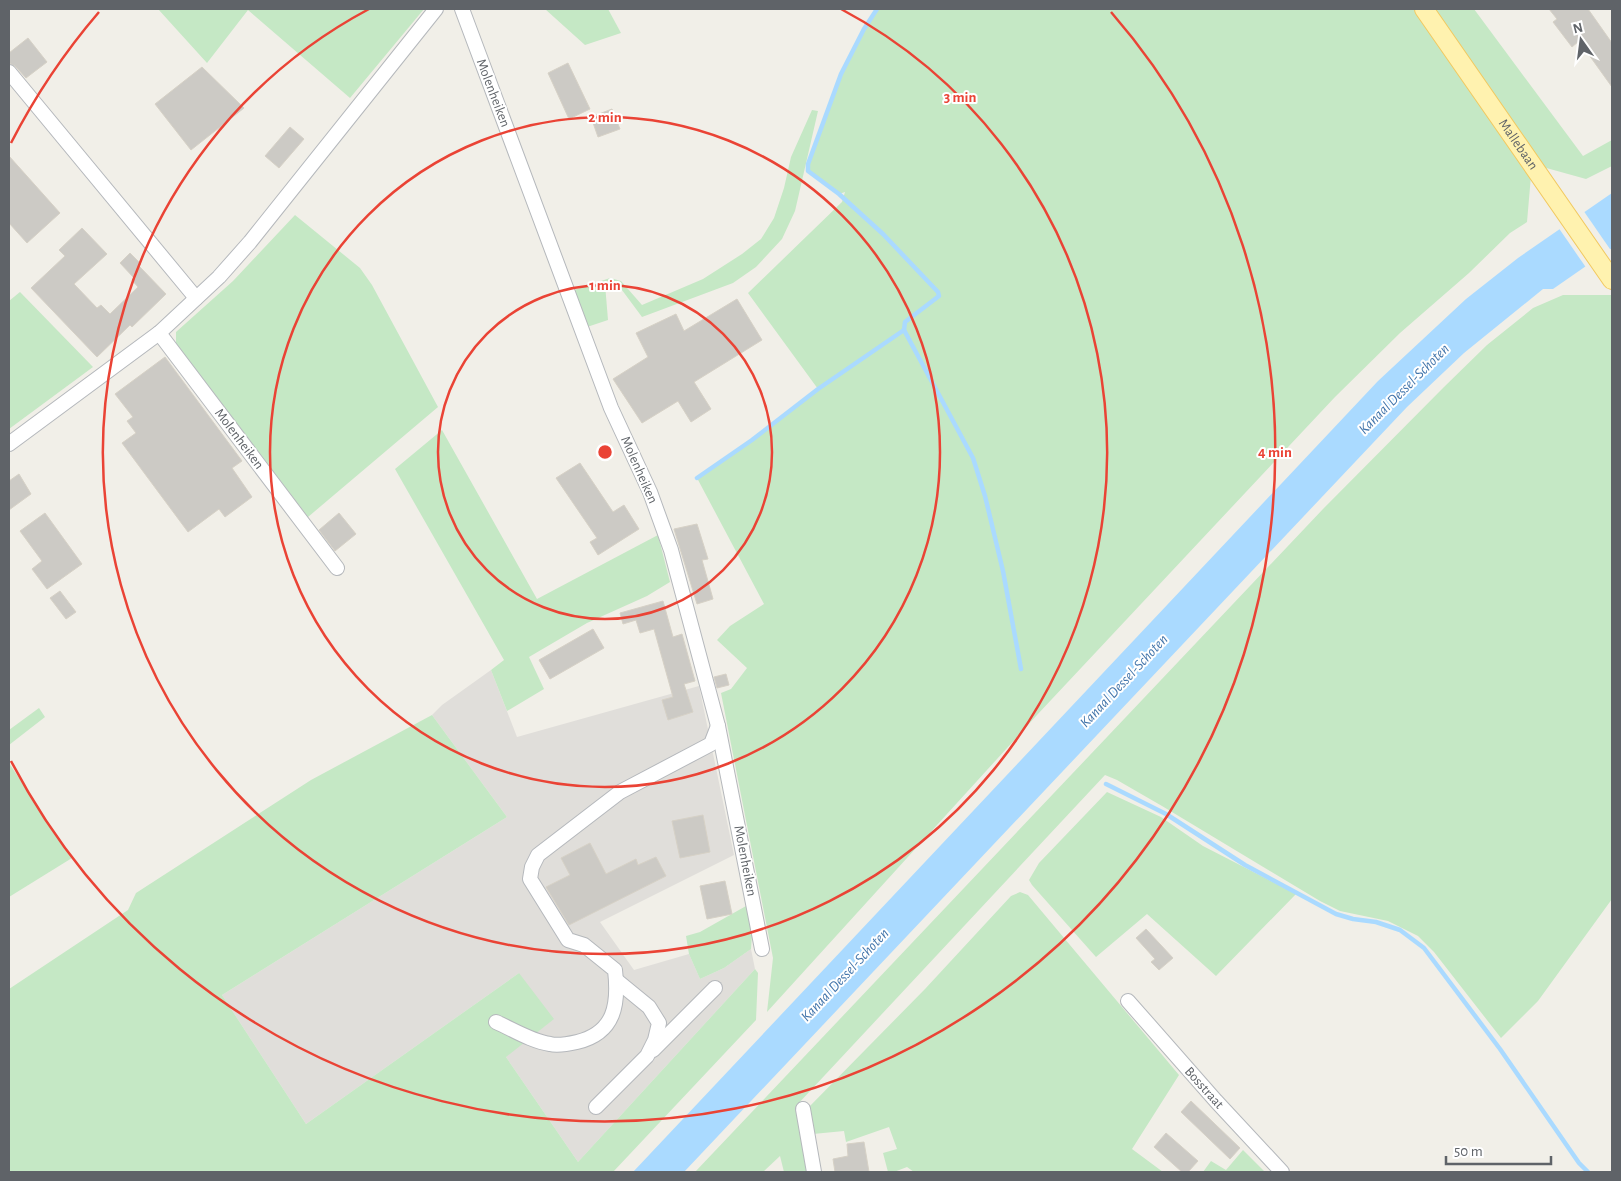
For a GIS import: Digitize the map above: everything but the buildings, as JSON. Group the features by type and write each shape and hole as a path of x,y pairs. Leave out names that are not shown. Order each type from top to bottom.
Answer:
{"main road":[{"name":"Mallebaan","path":"1424,9 1612,280"}],"street":[{"path":"9,444 159,333 219,277 250,242 436,9"},
{"name":"Molenheiken","path":"462,9 612,408 650,492 671,550 718,726 762,949"},
{"path":"9,72 196,298"},
{"name":"Molenheiken","path":"159,333 337,568"},
{"path":"496,1022 533,1040 552,1045 587,1040 603,1030 612,1017 617,990 615,970 584,945 568,940 530,879 532,867 538,855 620,792 711,744 718,726"},
{"path":"616,980 649,1007 659,1023 655,1040 647,1056"},
{"path":"596,1107 715,988"},
{"name":"Bosstraat","path":"1128,1001 1216,1101 1282,1172"},
{"path":"803,1109 814,1172"}],"shaded area":[{"path":"491,670 517,737 699,686 734,855 600,922 634,970 689,954 700,979 724,968 751,949 755,969 578,1162 506,1057 519,973 306,1124 222,995 507,817 432,715 442,705"}],"green space":[{"path":"158,9 424,9 350,98 248,10 207,63"},
{"path":"545,9 608,9 621,33 585,45"},
{"path":"877,9 1474,9 1583,156 1612,140 1612,166 1586,179 1532,164 1527,222 1510,233 1469,273 1400,333 1335,397 1037,715 767,1012 773,958 721,693 731,689 747,668 717,640 730,626 764,604 697,478 752,440 818,389 748,293 842,202 845,192 839,194 808,171 808,164 841,74 864,29"},
{"path":"812,110 818,111 795,211 782,239 756,267 733,283 642,317 619,286 605,284 608,320 587,327 574,290 610,278 621,281 642,305 703,279 742,254 761,239 774,218 784,188 791,157"},
{"path":"295,215 360,268 372,285 438,407 308,517 176,343 176,332 233,281"},
{"path":"20,292 93,367 9,429 9,301"},
{"path":"1563,295 1612,295 1612,899 1538,1001 1501,1038 1434,952 1418,936 1388,921 1340,911 1320,901 1162,806 1105,775 797,1105 808,1172 784,1172 780,1156 763,1172 695,1172 1323,509 1487,345 1533,308"},
{"path":"442,430 537,599 658,535 670,582 647,596 587,623 529,657 544,689 507,711 491,670 504,660 395,469"},
{"path":"39,708 45,717 9,745 9,730"},
{"path":"432,715 507,817 222,995 306,1124 519,973 554,1019 506,1057 578,1162 755,969 758,973 756,1020 613,1172 9,1172 9,989 128,910 136,893 311,780"},
{"path":"9,763 72,858 9,897"},
{"path":"1107,792 1161,817 1203,846 1296,894 1216,976 1147,914 1096,957 1029,880 1039,863"},
{"path":"1020,892 1028,895 1179,1075 1132,1149 1163,1172 914,1172 907,1167 894,1172 888,1172 883,1153 897,1149 889,1127 846,1142 844,1131 813,1134 809,1107 925,989 1011,896"},
{"path":"746,906 752,935 751,949 724,968 700,979 689,954 686,936 700,932"},
{"path":"1243,1150 1265,1172 1203,1172 1211,1161 1226,1170"}],"water":[{"name":"Kanaal Dessel-Schoten","path":"1612,193 1612,248 1553,289 1543,289 1464,353 1407,407 684,1172 633,1172 1378,381 1466,299 1518,258"}],"pier":[{"path":"1583,210 1612,252 1587,269 1558,227"}],"waterway":[{"path":"877,9 864,29 841,74 808,164 808,171 839,194 883,234 938,292 939,296 905,322 904,330 973,458 985,496 1003,571 1021,669"},
{"path":"697,478 752,440 818,389 904,330"},
{"path":"1106,784 1166,814 1245,865 1336,914 1353,919 1376,922 1400,930 1424,948 1500,1049 1579,1163 1588,1172"}]}
